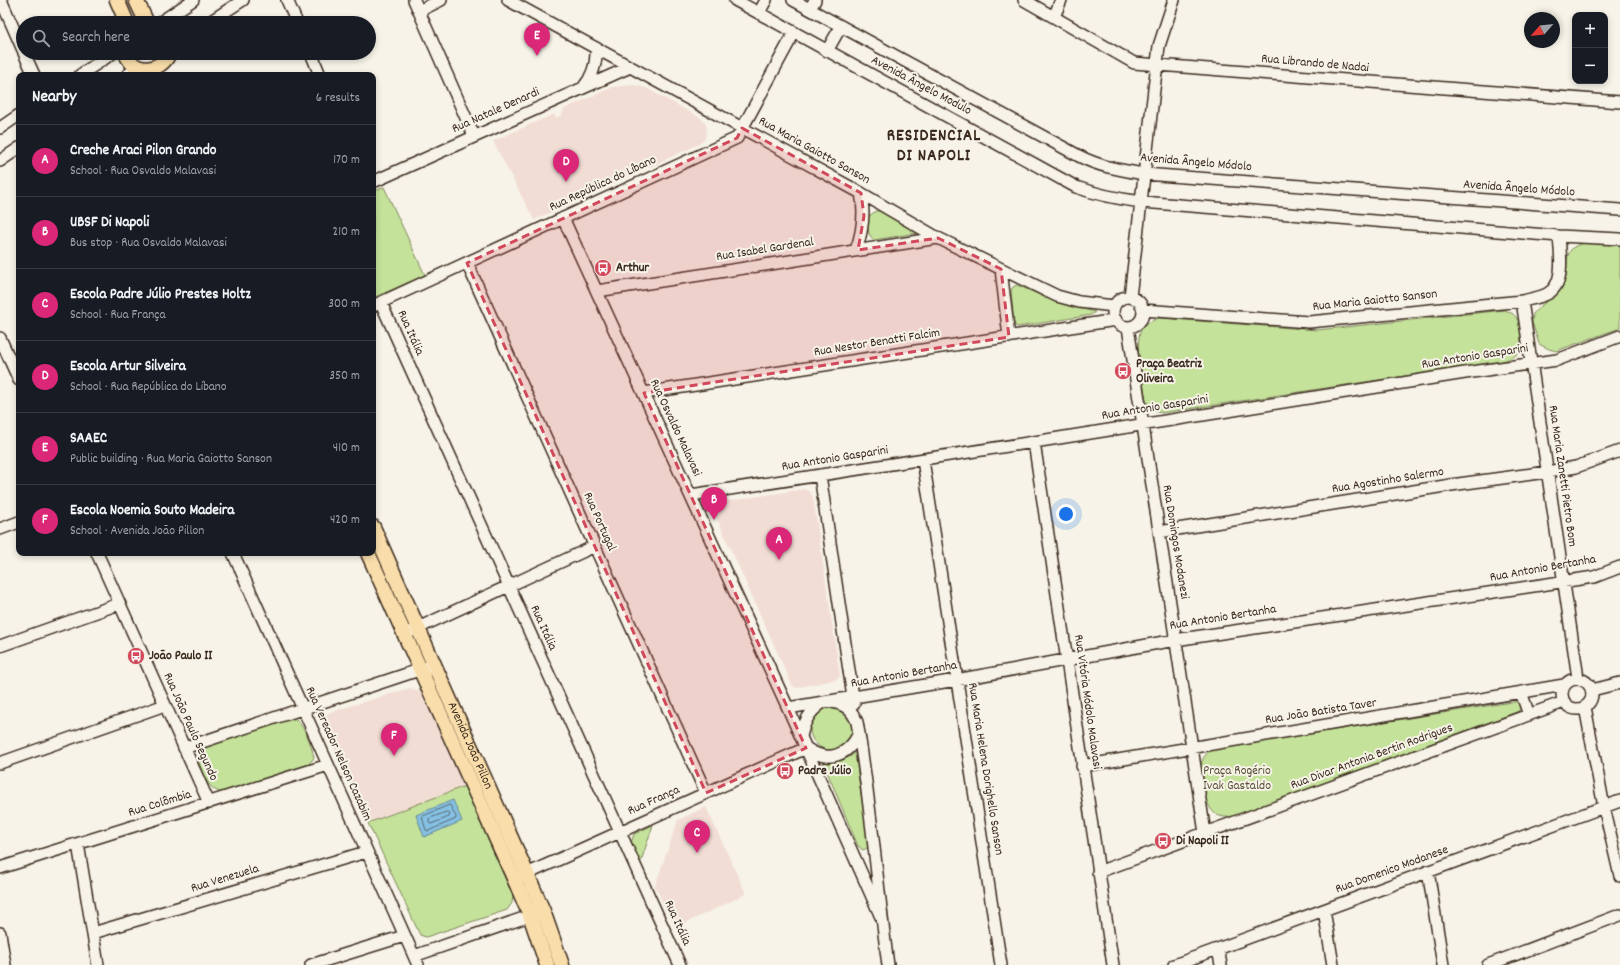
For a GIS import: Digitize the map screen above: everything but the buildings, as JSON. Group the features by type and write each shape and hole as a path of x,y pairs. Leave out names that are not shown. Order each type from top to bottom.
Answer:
{"main road":[{"path":"117,0 124,16"},
{"path":"136,0 144,16"},
{"path":"130,60 140,72 167,63"},
{"name":"Avenida João Pillon","path":"376,534 434,665 536,913 562,965"},
{"name":"Avenida João Pillon","path":"369,556 421,670 521,877"},
{"name":"Avenida João Pillon","path":"536,913 547,965"}],"street":[{"path":"1,0 16,34"},
{"path":"169,16 193,0"},
{"path":"219,16 243,0"},
{"path":"287,0 294,16"},
{"path":"414,0 474,136"},
{"path":"419,11 440,0"},
{"name":"Rua Maria Gaiotto Sanson","path":"508,0 861,193 938,238 1058,296 1079,302 1114,306"},
{"name":"Avenida Ângelo Modulo","path":"735,0 794,34 1076,187 1098,195 1142,202"},
{"path":"759,13 766,0"},
{"path":"793,0 812,4"},
{"name":"Rua Librando de Nadai","path":"1024,0 1134,63 1620,102"},
{"path":"1054,17 1061,0"},
{"path":"1130,297 1159,46 1174,0"},
{"name":"Avenida Ângelo Módolo","path":"812,4 840,26 1094,164 1108,168 1144,174 1620,210"},
{"path":"827,51 840,26"},
{"name":"Rua República do Líbano","path":"377,305 737,138 794,34"},
{"path":"583,88 590,79 594,68 596,48"},
{"path":"27,60 33,72"},
{"path":"84,72 102,60"},
{"path":"313,60 319,72"},
{"name":"Rua Natale Denardi","path":"376,181 630,67"},
{"path":"0,128 16,117"},
{"path":"0,161 16,150"},
{"path":"856,250 860,239 864,216 861,193"},
{"path":"1142,202 1559,236 1620,239"},
{"name":"Rua Osvaldo Malavasi","path":"564,218 801,737"},
{"name":"Rua Maria Gaiotto Sanson","path":"1143,310 1309,322 1522,301 1548,294 1556,285 1560,274 1559,236"},
{"name":"Rua Isabel Gardenal","path":"597,291 938,238"},
{"name":"Rua Portugal","path":"467,263 706,793"},
{"path":"1001,269 1009,337"},
{"path":"1130,297 1139,302 1143,310 1141,320 1133,326 1128,327 1119,324 1113,311 1114,306 1120,299 1130,297"},
{"name":"Rua Maria Zanetti Pietro Bom","path":"1522,301 1578,678"},
{"name":"Rua Itália","path":"377,305 509,586 680,965"},
{"name":"Rua Nestor Benatti Falcim","path":"644,393 1116,320"},
{"name":"Rua Domingos Modanezi","path":"1128,327 1205,833"},
{"name":"Rua Antonio Gasparini","path":"691,495 1557,360 1620,336"},
{"path":"0,339 16,374"},
{"name":"Rua Vitória Módolo Malavasi","path":"1034,442 1113,965"},
{"name":"Rua Agostinho Salermo","path":"1159,532 1451,485 1576,467 1620,452"},
{"name":"Rua Maria Helena Dorighello Sanson","path":"923,460 1001,965"},
{"path":"820,475 858,728 874,844 881,917 888,965"},
{"path":"0,529 16,523"},
{"path":"405,634 595,546"},
{"name":"Rua João Paulo Segundo","path":"98,556 209,803"},
{"name":"Rua Vereador Nelson Cazabim","path":"234,556 416,961"},
{"name":"Rua Antonio Bertanha","path":"788,708 956,680 1175,640 1564,582 1594,576 1620,567"},
{"path":"0,646 119,604"},
{"path":"184,748 434,665"},
{"path":"1578,678 1587,682 1592,690 1591,700 1585,707 1576,709 1567,706 1564,702 1562,694 1564,685 1573,679 1578,678"},
{"path":"1592,690 1620,683"},
{"name":"Rua João Batista Taver","path":"1082,766 1564,685"},
{"path":"1521,692 1529,715"},
{"path":"806,748 818,755 832,757 849,749 855,742 858,728 854,714 840,703 827,702 814,709 807,717 803,726 801,737 881,917"},
{"name":"Rua Divar Antonia Bertin Rodrigues","path":"1098,872 1564,702"},
{"path":"0,763 165,705"},
{"path":"1585,707 1604,807 1618,862 1620,876"},
{"name":"Rua França","path":"521,877 806,748"},
{"name":"Rua Colômbia","path":"0,868 328,766"},
{"name":"Rua Domenico Modanese","path":"1174,965 1620,801"},
{"path":"78,844 98,965"},
{"name":"Rua Venezuela","path":"93,933 366,852"},
{"path":"1428,871 1443,965"},
{"path":"1324,910 1333,965"},
{"path":"416,961 536,913"},
{"path":"1488,965 1620,915"},
{"path":"0,933 5,965"},
{"path":"311,965 404,936"},
{"path":"1218,949 1221,965"}],"highlighted area":[{"path":"742,128 861,193 864,216 858,250 938,238 1001,269 1009,337 644,393 806,748 706,793 467,263 737,138"}],"shaded area":[{"path":"634,85 646,88 701,118 706,125 707,130 705,139 699,144 534,220 493,141 554,114 556,118 562,115 564,109 613,87"},
{"path":"804,489 810,492 813,497 840,676 838,679 796,688 792,685 715,514 718,505 723,502"},
{"path":"410,688 421,692 465,786 368,823 324,726 323,720 330,712"},
{"path":"706,807 746,894 675,928 655,886 678,820"}],"green space":[{"path":"384,187 425,275 376,297 376,191"},
{"path":"876,211 881,211 917,233 874,240 871,238 868,223 869,216"},
{"path":"1586,243 1620,245 1620,328 1556,351 1549,349 1539,344 1532,322 1533,314 1562,287 1565,280 1567,260 1572,249 1577,245"},
{"path":"1017,285 1056,302 1095,312 1091,315 1017,327 1014,324 1011,290"},
{"path":"1505,310 1514,314 1516,317 1520,325 1521,341 1517,354 1503,361 1162,413 1150,408 1146,400 1139,352 1140,333 1145,325 1159,318 1317,330"},
{"name":"Praça Rogério Ivak Gastaldo","path":"1518,702 1520,704 1520,709 1517,712 1235,816 1220,816 1215,813 1211,809 1206,797 1201,764 1207,753 1212,749"},
{"path":"827,708 835,708 843,711 849,717 852,729 849,741 843,747 835,750 827,750 819,747 813,741 810,733 810,725 813,717 819,711"},
{"path":"296,719 308,737 311,747 314,758 309,764 220,792 215,790 208,783 198,759 201,750 207,745 284,721"},
{"path":"855,753 869,847 863,850 858,846 823,762 840,761"},
{"path":"465,786 513,896 512,903 507,910 426,937 420,935 368,823"},
{"path":"653,825 640,864 631,843 634,834"}],"water":[{"path":"453,800 462,821 424,837 416,815"}],"place":[{"name":"SAAEC","path":"537,56"},
{"name":"Escola Artur Silveira","path":"566,182"},
{"name":"Arthur","path":"603,268"},
{"name":"Praça Beatriz Oliveira","path":"1123,371"},
{"name":"UBSF Di Napoli","path":"714,520"},
{"name":"Creche Araci Pilon Grando","path":"779,560"},
{"name":"João Paulo II","path":"136,656"},
{"name":"Escola Noemia Souto Madeira","path":"394,756"},
{"name":"Padre Júlio","path":"785,771"},
{"name":"Di Napoli II","path":"1163,841"},
{"name":"Escola Padre Júlio Prestes Holtz","path":"697,853"}],"district":[{"name":"RESIDENCIAL DI NAPOLI","path":"934,147"}]}
